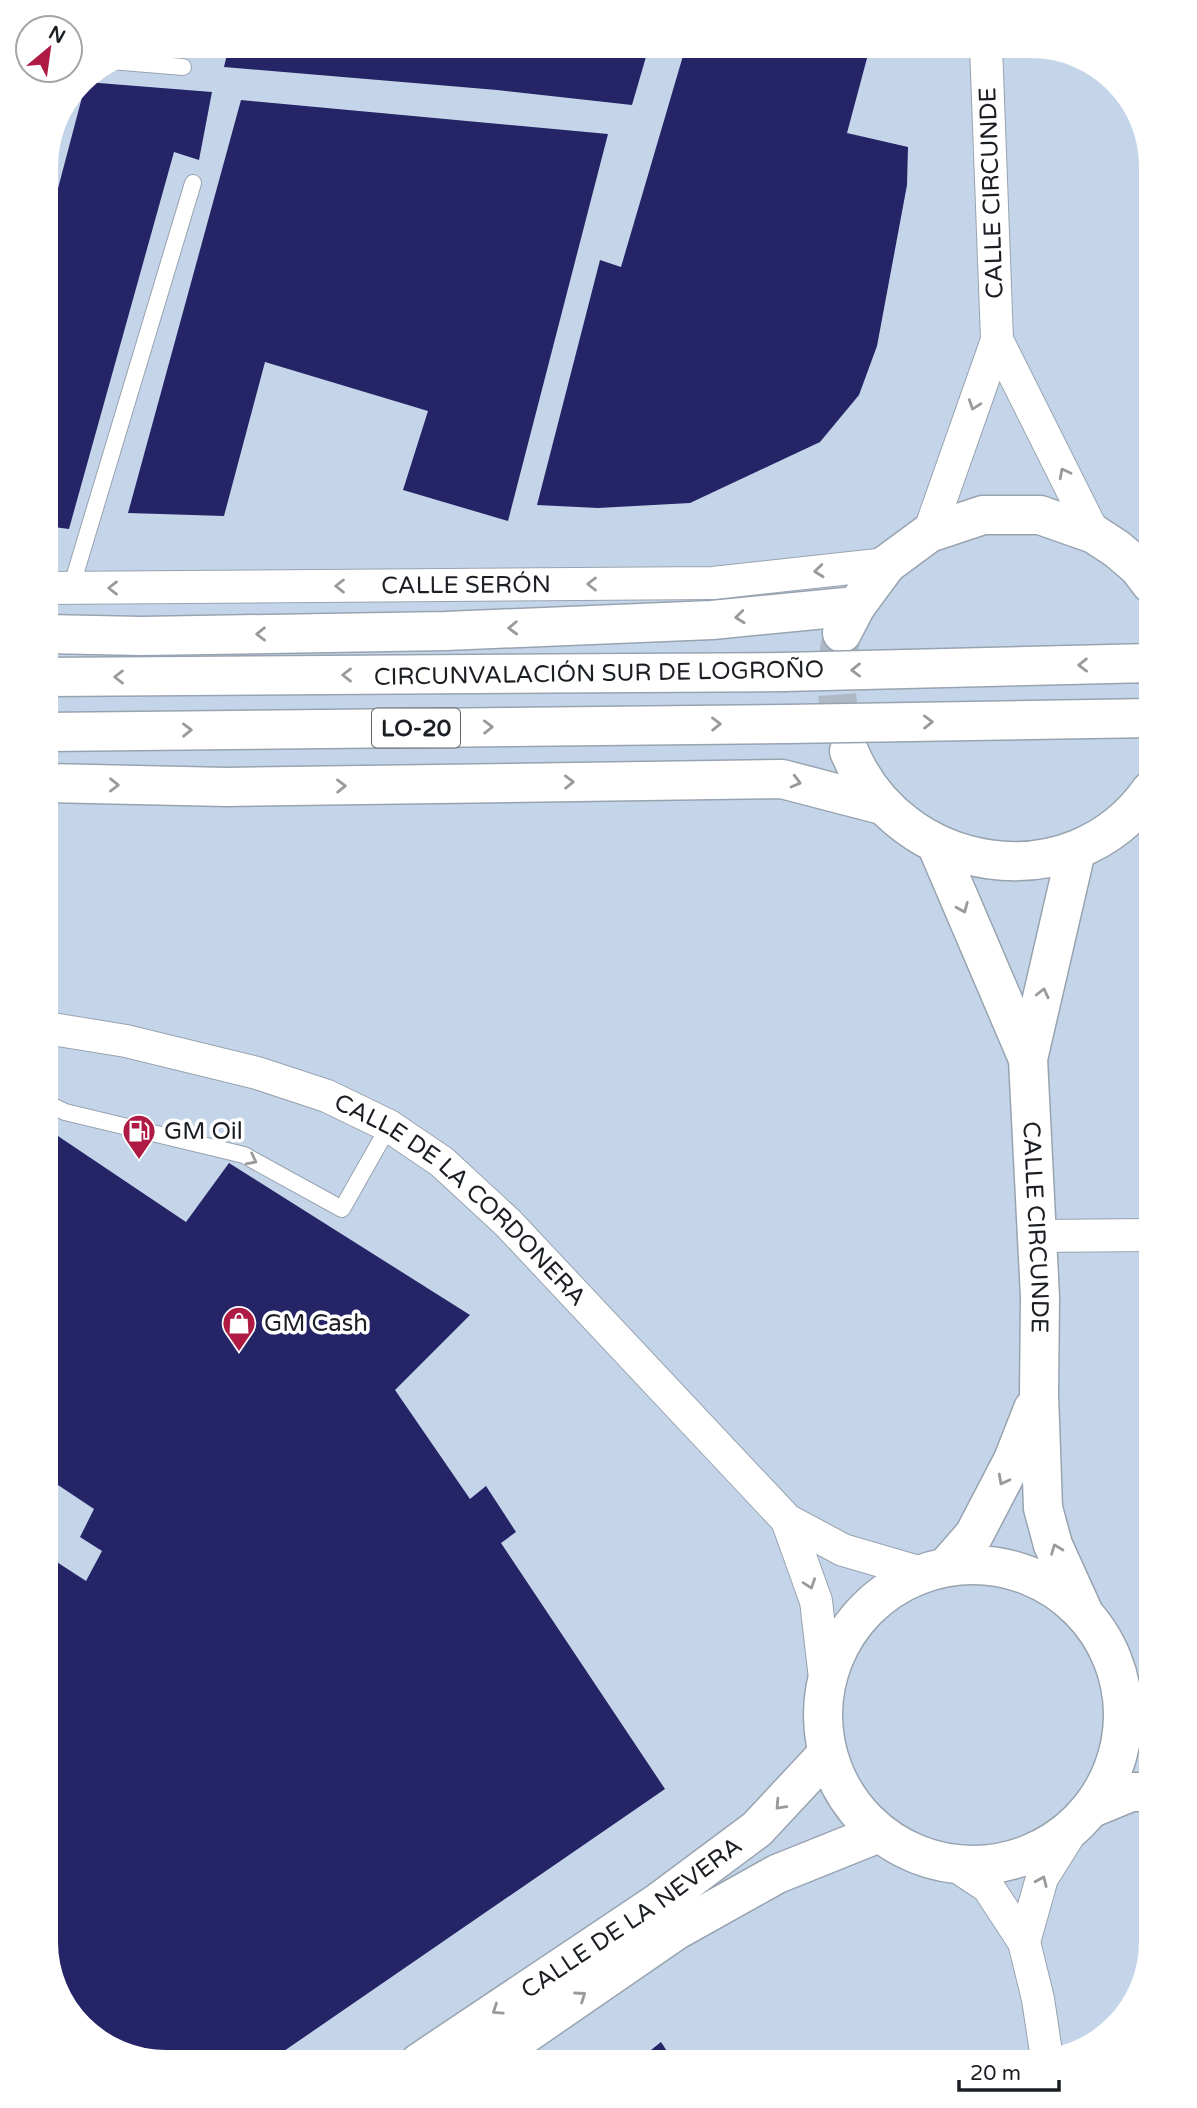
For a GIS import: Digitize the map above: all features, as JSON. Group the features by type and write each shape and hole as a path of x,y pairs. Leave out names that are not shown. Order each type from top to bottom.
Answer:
{"main road":[{"path":"58,634 142,636 472,630 712,620 849,619 887,564 929,533 983,515 1040,515 1094,534 1139,568"},
{"name":"CIRCUNVALACIÓN SUR DE LOGROÑO","path":"58,677 783,672 1139,663"},
{"name":"LO-20","path":"58,732 1139,718"},
{"path":"849,751 857,770 882,805 907,828 937,846 982,860 1029,862 1076,851 1110,832 1139,807"},
{"path":"58,783 228,787 782,779 882,805"},
{"name":"CALLE CIRCUNDE","path":"937,846 1028,1059"},
{"name":"CALLE CIRCUNDE","path":"1076,851 1028,1059 1040,1297 1039,1394 1043,1508 1053,1545 1083,1612"},
{"name":"CALLE CIRCUNDE","path":"934,1570 974,1535 1013,1460 1039,1394"},
{"path":"1139,1718 1122,1689 1108,1648 1083,1612 1048,1584 1008,1568 968,1564 934,1570 892,1586 862,1612 833,1654 821,1704 826,1755 846,1798 879,1833 917,1855 960,1866 1001,1864 1040,1850 1083,1818 1131,1792 1139,1792"},
{"path":"1083,1818 1113,1772 1123,1731 1122,1689"},
{"name":"CALLE DE LA NEVERA","path":"438,2050 659,1902 757,1829 826,1755"},
{"name":"CALLE DE LA NEVERA","path":"502,2050 675,1931 777,1874 879,1833"}],"street":[{"name":"CALLE CIRCUNDE","path":"929,533 997,340 986,58"},
{"name":"CALLE CIRCUNDE","path":"997,340 1094,534"},
{"name":"CALLE SERÓN","path":"58,588 713,583 887,564"},
{"name":"CALLE DE LA CORDONERA","path":"58,1030 126,1041 257,1073 327,1096 389,1126 442,1162 508,1223 787,1520 843,1550 934,1570"},
{"path":"1036,1236 1139,1235"},
{"name":"CALLE DE LA CORDONERA","path":"787,1520 816,1601 826,1687"},
{"path":"1024,1942 1042,1878 1083,1818"},
{"path":"960,1866 988,1886 1024,1942 1038,1999 1045,2049"}],"lane":[{"path":"135,63 183,67"},
{"path":"58,588 192,183"},
{"path":"58,1109 244,1155 342,1209 389,1126"}],"shaded area":[{"path":"166,58 1038,58 1066,63 1091,76 1112,95 1128,118 1134,131 1139,166 1139,1942 1136,1970 1125,1996 1102,2023 1079,2039 1059,2047 1031,2050 159,2050 131,2045 106,2032 85,2013 69,1990 63,1977 58,1942 58,159 61,138 80,100 112,72 125,66"}],"building":[{"path":"226,58 646,58 632,105 497,90 224,67"},
{"path":"682,58 867,58 847,133 908,147 907,185 877,346 859,395 820,442 690,503 598,508 537,505 600,260 621,267"},
{"path":"98,83 212,92 199,160 174,152 69,529 58,528 58,188 82,98"},
{"path":"241,100 608,134 508,521 403,490 428,411 265,362 224,516 128,513"},
{"path":"58,1136 186,1222 229,1163 470,1315 395,1390 470,1499 486,1486 516,1532 501,1543 665,1789 285,2050 159,2050 131,2045 118,2039 95,2023 76,2002 63,1977 58,1942 58,1563 86,1581 102,1551 80,1537 94,1509 58,1485"},
{"path":"661,2042 666,2050 651,2050"}],"tunnel":[{"path":"841,638 837,695 841,724 849,751"}],"place":[{"name":"GM Oil","path":"139,1161"},
{"name":"GM Cash","path":"239,1353"}]}
